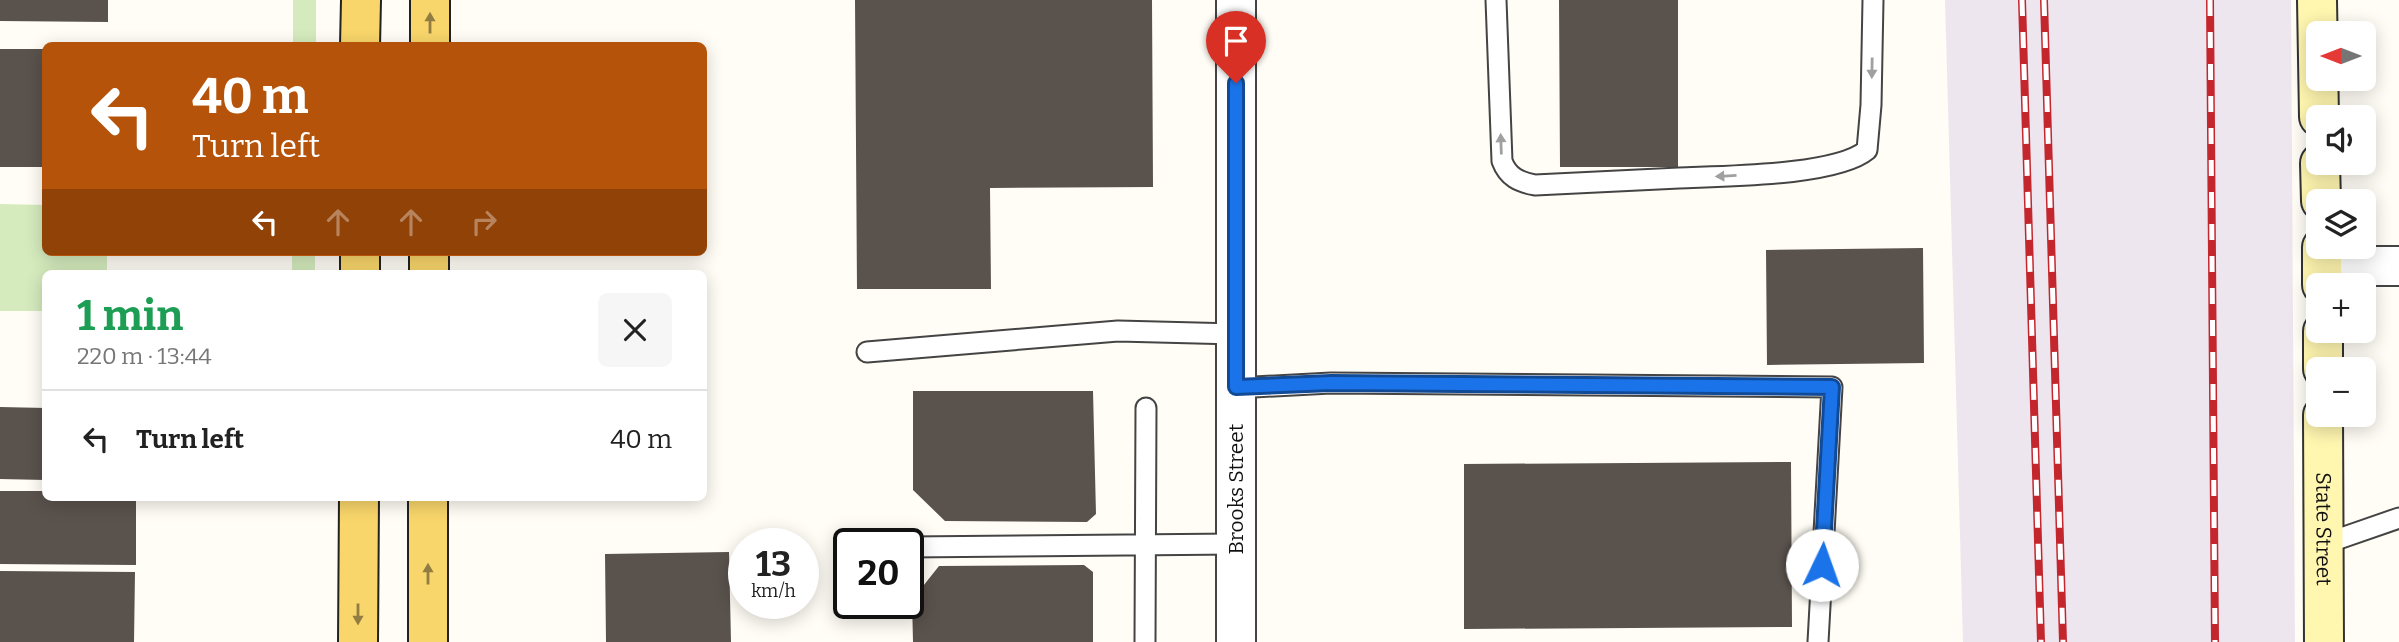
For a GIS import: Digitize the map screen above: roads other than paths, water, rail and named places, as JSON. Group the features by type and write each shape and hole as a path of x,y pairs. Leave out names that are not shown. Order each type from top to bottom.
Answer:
{"main road":[{"path":"360,0 360,42"},
{"path":"430,0 430,42"},
{"path":"358,642 359,501"},
{"path":"428,501 428,642"}],"street":[{"name":"Brooks Street","path":"1236,0 1236,642"},
{"path":"2317,0 2319,105"},
{"path":"2322,266 2399,267"},
{"name":"State Street","path":"2323,427 2325,642"}],"lane":[{"path":"1496,0 1502,161 1505,170 1512,177 1522,183 1535,185 1778,173 1835,164 1859,157 1867,150 1871,105 1873,0"},
{"path":"867,352 1118,331 1236,334"},
{"path":"1236,387 1331,383 1832,387 1818,642"},
{"path":"1145,642 1146,408"},
{"path":"2324,544 2399,518"},
{"path":"924,547 1236,544"}],"railway":[{"path":"2022,0 2041,642"},
{"path":"2044,0 2063,642"},
{"path":"2210,0 2215,642"}]}
